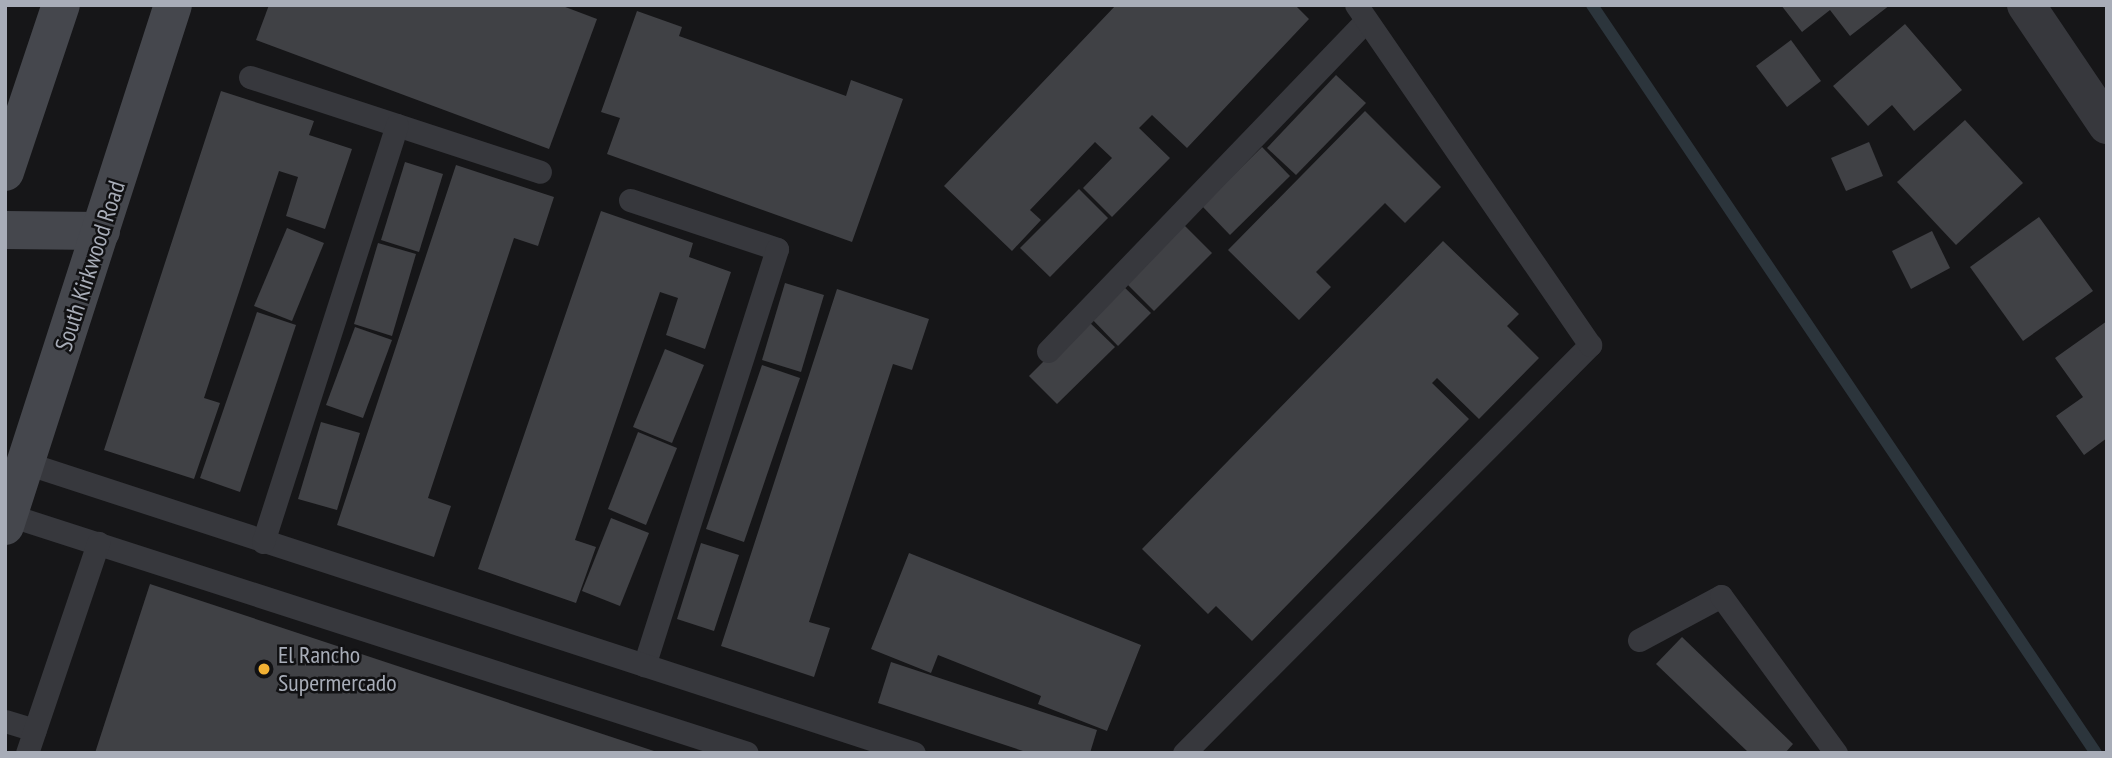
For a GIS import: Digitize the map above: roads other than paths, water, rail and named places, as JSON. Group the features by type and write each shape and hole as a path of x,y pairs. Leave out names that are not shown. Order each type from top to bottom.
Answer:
{"main road":[{"path":"5,172 61,5"},
{"name":"South Kirkwood Road","path":"7,521 173,5"},
{"path":"5,230 102,231"}],"street":[{"path":"2026,5 2107,125"}],"lane":[{"path":"1048,351 1361,13 1590,345 1184,753"},
{"path":"250,77 540,172"},
{"path":"263,542 397,125"},
{"path":"630,200 777,249 644,665"},
{"path":"26,463 914,753"},
{"path":"7,521 98,544 747,753"},
{"path":"27,753 98,544"},
{"path":"1639,640 1721,596 1836,753"},
{"path":"5,721 35,730"}],"waterway":[{"path":"1592,5 2096,753"}],"place":[{"name":"El Rancho Supermercado","path":"264,669"}]}
